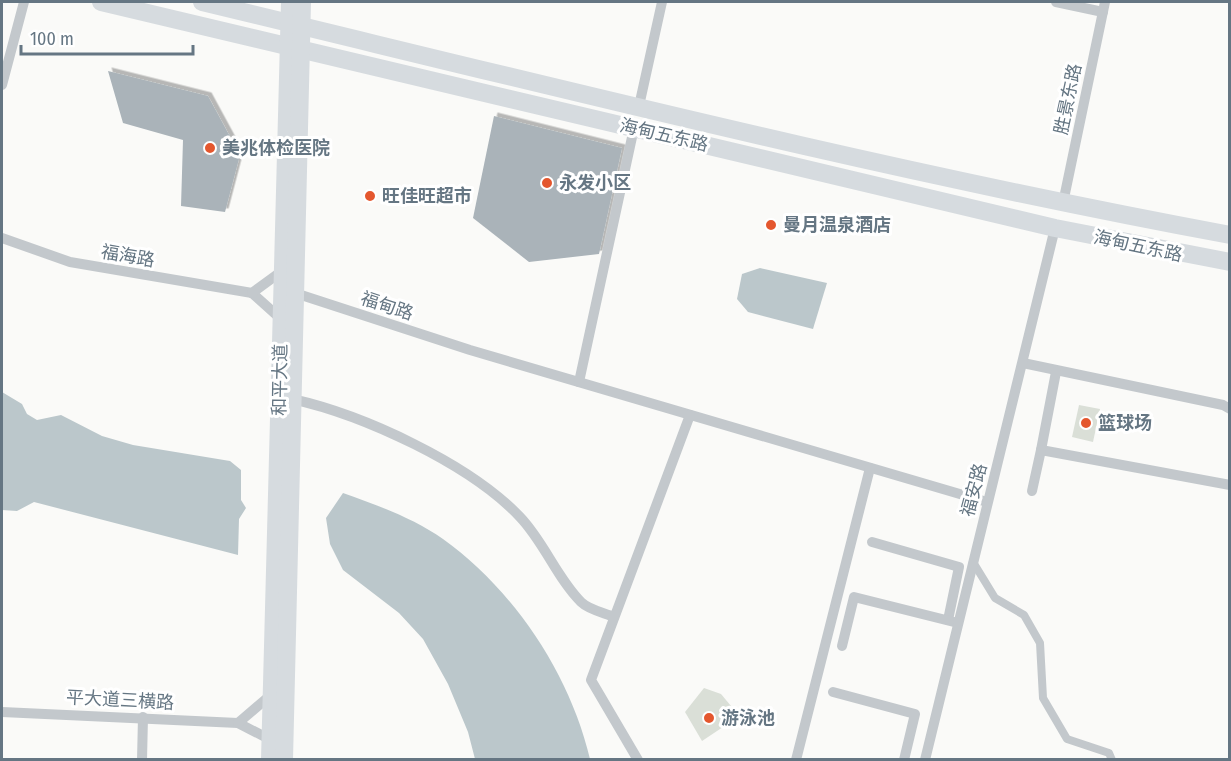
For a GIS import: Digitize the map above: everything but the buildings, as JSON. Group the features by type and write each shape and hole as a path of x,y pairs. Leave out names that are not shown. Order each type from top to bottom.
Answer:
{"main road":[{"name":"海甸五东路","path":"100,2 1054,228 1230,262"},
{"name":"海甸五东路","path":"202,2 639,106 1063,203 1230,235"},
{"name":"和平大道","path":"284,759 295,293 296,25 290,2"},
{"name":"和平大道","path":"296,25 302,2"},
{"name":"和平大道","path":"270,759 282,271 296,47"}],"street":[{"path":"2,85 24,2"},
{"path":"639,106 662,2"},
{"path":"1056,2 1104,7"},
{"name":"胜景东路","path":"1063,203 1104,7"},
{"path":"579,382 633,128"},
{"name":"福安路","path":"925,759 953,622 973,562 1054,228"},
{"name":"福海路","path":"2,238 70,262 252,293"},
{"path":"281,319 252,293 282,271"},
{"name":"福甸路","path":"295,293 470,351 987,502"},
{"path":"1023,363 1056,372 1223,405 1230,409"},
{"path":"1032,491 1056,372"},
{"path":"292,399 327,406 371,424 467,472 520,518 582,604 615,617"},
{"path":"638,759 591,680 690,415"},
{"path":"1041,450 1230,485"},
{"path":"796,759 870,468"},
{"path":"842,646 854,597 953,622 959,567 872,542"},
{"path":"973,562 995,598 1024,615 1040,643 1043,698 1067,739 1109,753 1112,759"},
{"path":"833,692 915,714 904,759"},
{"path":"271,740 238,723 272,694"},
{"name":"平大道三横路","path":"2,712 238,723"},
{"path":"142,759 143,717"}],"shaded area":[{"path":"760,268 827,283 813,329 748,312 737,299 742,274"},
{"path":"2,392 22,404 27,414 37,420 61,415 102,436 133,445 230,461 241,470 241,500 246,508 239,519 238,555 34,502 17,511 2,510"},
{"name":"篮球场","path":"1079,405 1100,409 1093,442 1072,437"},
{"path":"343,493 369,502 431,531 469,560 493,583 536,636 553,665 569,696 590,759 475,759 468,732 448,684 423,639 399,613 343,570 330,544 326,518"},
{"name":"游泳池","path":"704,688 721,694 731,706 729,723 702,741 685,712"}],"place":[{"name":"美兆体检医院","path":"210,148"},
{"name":"永发小区","path":"547,183"},
{"name":"旺佳旺超市","path":"370,196"},
{"name":"曼月温泉酒店","path":"771,225"},
{"name":"篮球场","path":"1086,423"},
{"name":"游泳池","path":"709,718"}]}
